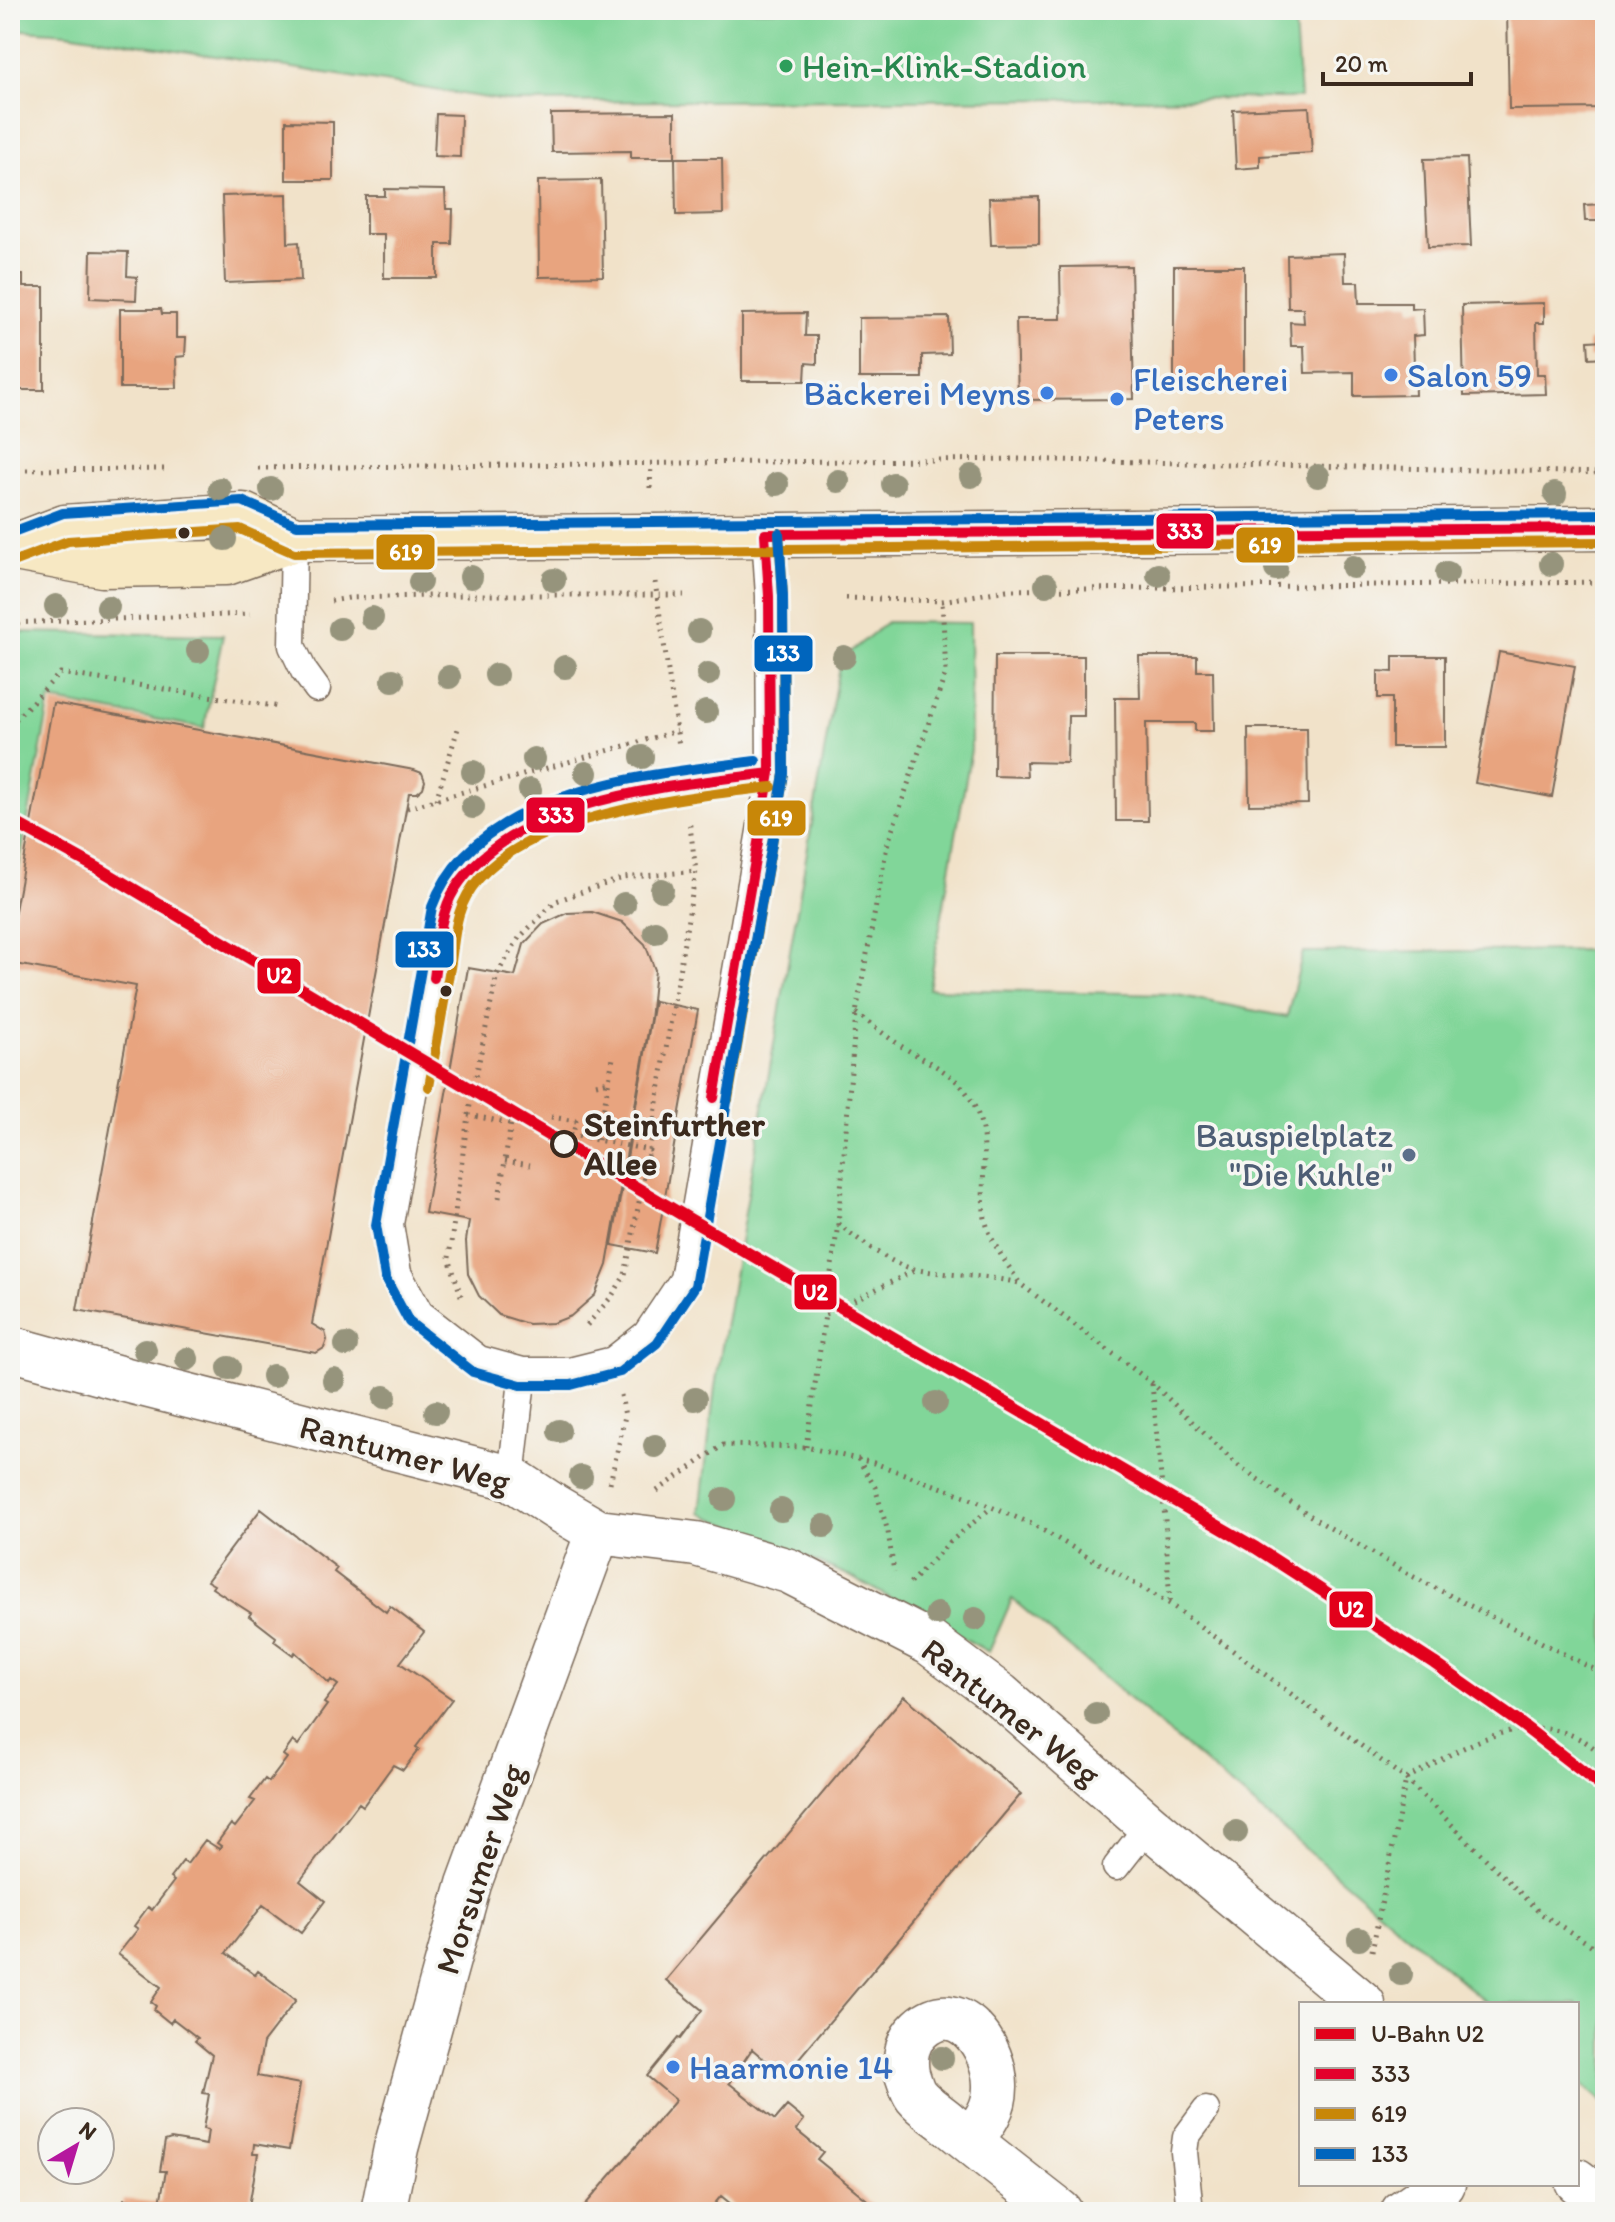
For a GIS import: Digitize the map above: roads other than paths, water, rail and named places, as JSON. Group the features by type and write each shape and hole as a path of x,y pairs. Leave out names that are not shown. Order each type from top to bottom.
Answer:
{"street":[{"path":"294,539 243,515 65,527 10,548 102,565 226,563 294,539 1605,528"},
{"name":"Rantumer Weg","path":"10,1348 511,1478 598,1532 696,1544 789,1571 889,1607 930,1643 1000,1695 1149,1825 1361,2002"},
{"name":"Morsumer Weg","path":"383,2212 396,2148 469,1884 598,1532"},
{"path":"970,2141 1060,2212"},
{"path":"1579,2183 1605,2203"},
{"path":"1403,2212 1440,2186"}],"lane":[{"path":"765,534 769,596 770,773 683,1279 646,1334 613,1360 569,1371 523,1371 479,1359 420,1313 398,1273 390,1224 446,909 456,887 474,864 515,832 563,813 685,784 770,773"},
{"path":"294,539 292,646 317,689"},
{"path":"511,1478 523,1371"},
{"path":"1116,1867 1149,1825"},
{"path":"1190,2212 1184,2152 1186,2137 1206,2110"}],"metro line":[{"name":"U2","path":"10,820 103,871 691,1220 1256,1548 1434,1663 1521,1724 1605,1789"}],"place":[{"name":"Hein-Klink-Stadion","path":"786,66"},
{"name":"Salon 59","path":"1391,375"},
{"name":"Bäckerei Meyns","path":"1047,393"},
{"name":"Fleischerei Peters","path":"1117,399"},
{"name":"Steinfurther Allee","path":"564,1144"},
{"name":"Bauspielplatz \"Die Kuhle\"","path":"1409,1155"},
{"name":"Haarmonie 14","path":"673,2067"}]}
